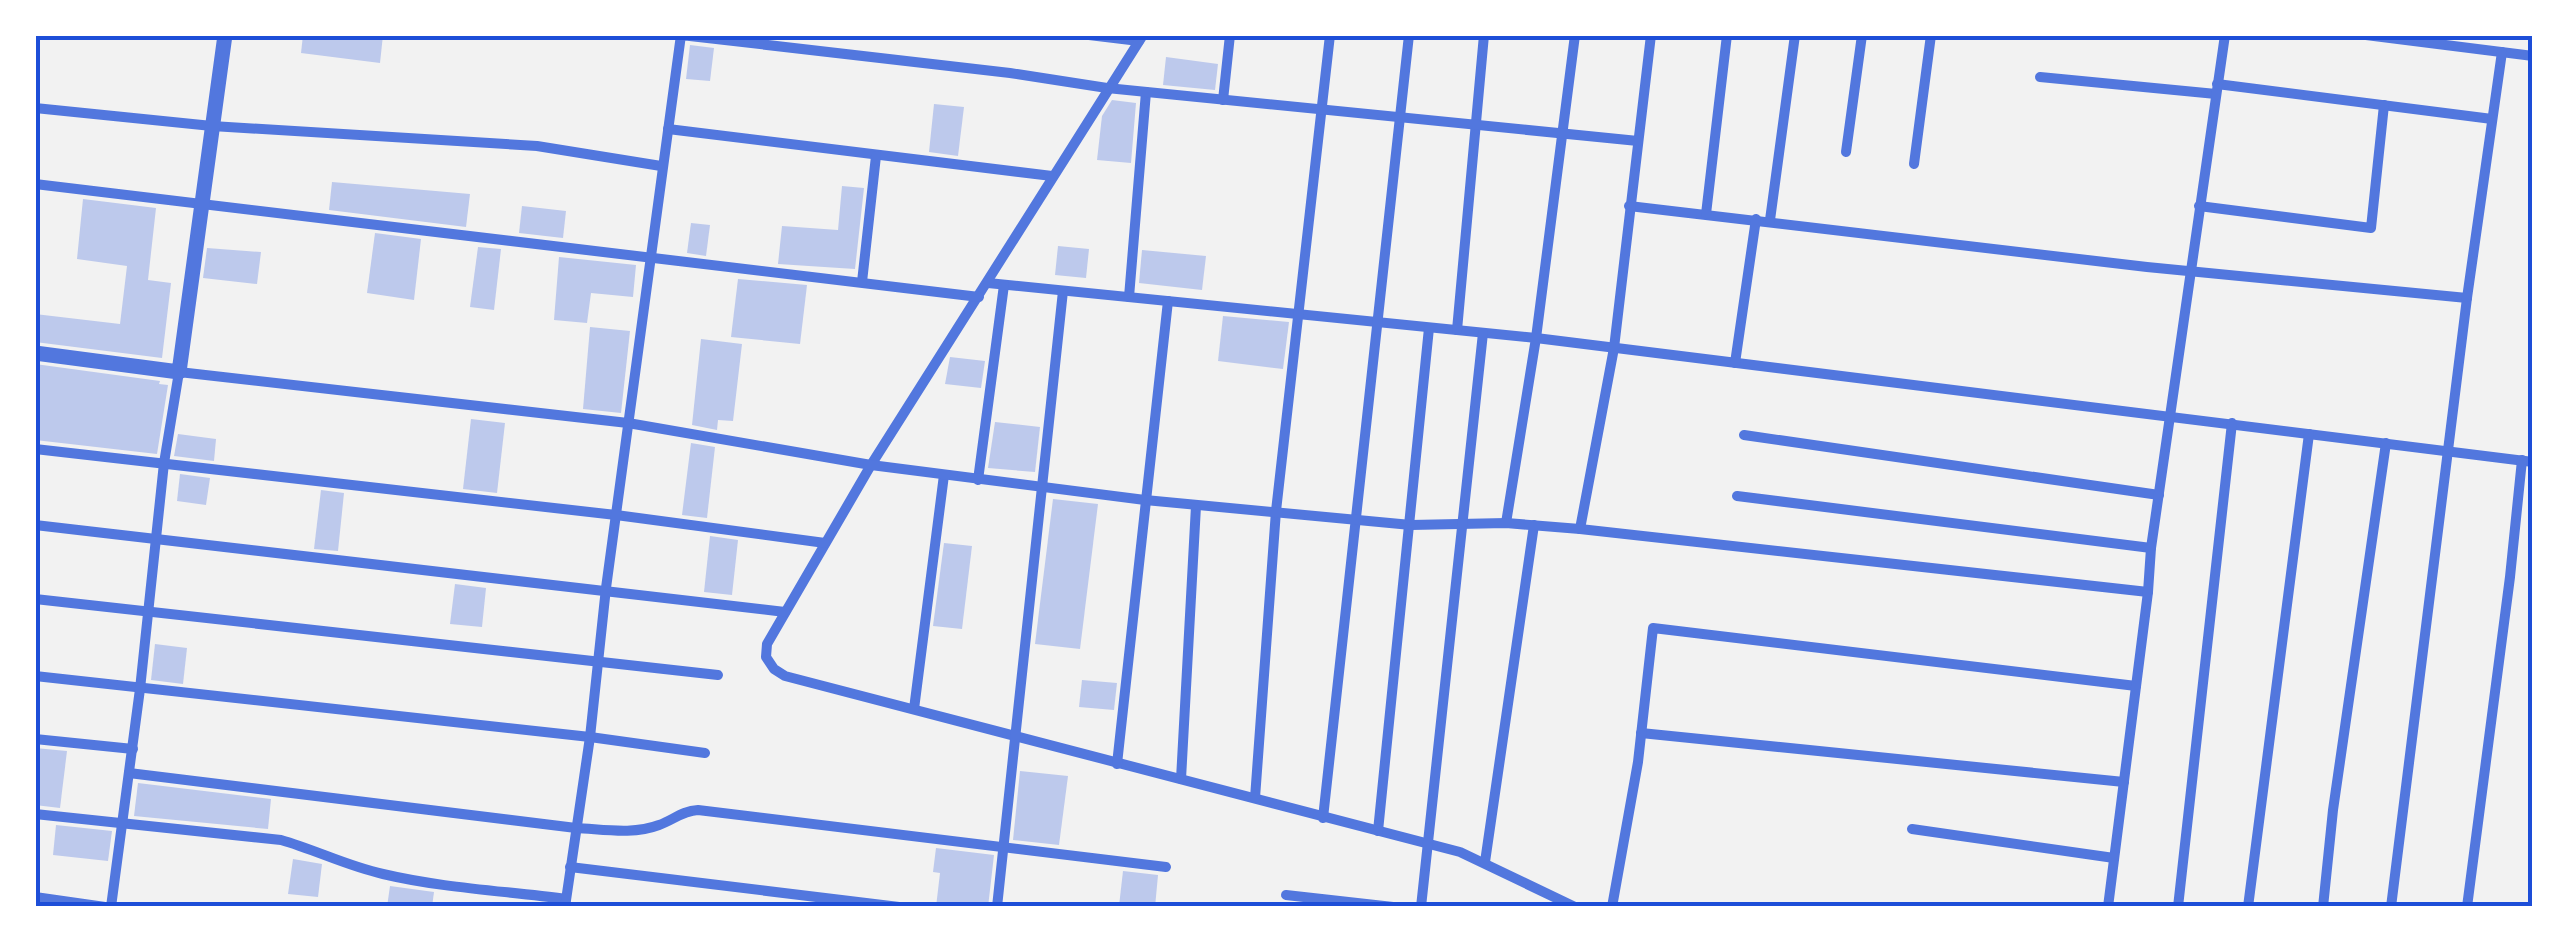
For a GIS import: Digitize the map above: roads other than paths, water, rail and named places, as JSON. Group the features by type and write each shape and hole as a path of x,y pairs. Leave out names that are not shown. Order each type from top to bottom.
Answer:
{"street":[{"path":"35,897 108,907 123,825 164,464 225,35"},
{"path":"35,814 281,840 386,875 566,903 680,35 1108,88 1638,141"},
{"path":"1090,35 1142,38"},
{"path":"1223,100 1230,35"},
{"path":"1255,798 1276,511 1330,35"},
{"path":"1324,818 1409,35"},
{"path":"1457,330 1484,35"},
{"path":"1506,524 1536,338 1575,35"},
{"path":"1580,529 1614,348 1651,35"},
{"path":"1706,214 1727,35"},
{"path":"1770,220 1796,35"},
{"path":"1846,152 1862,35"},
{"path":"1914,164 1931,35"},
{"path":"2108,907 2188,271 2225,35"},
{"path":"2366,35 2533,56"},
{"path":"1142,38 871,465 767,644 766,657 774,669 786,676 1429,844 1486,862 1575,907"},
{"path":"2392,907 2467,298 2502,52"},
{"path":"2040,77 2216,89 2492,119"},
{"path":"1129,298 1146,92"},
{"path":"2198,206 2371,228 2384,105"},
{"path":"35,108 212,126 538,146 661,166"},
{"path":"668,129 1052,176"},
{"path":"862,282 876,156"},
{"path":"35,184 979,297"},
{"path":"1630,206 2188,271 2467,298"},
{"path":"1734,363 1756,219"},
{"path":"988,283 1536,338 2527,461 2468,907"},
{"path":"978,480 1004,285"},
{"path":"997,907 1063,291"},
{"path":"1117,764 1168,301"},
{"path":"1378,831 1429,328"},
{"path":"1422,907 1483,333"},
{"path":"35,354 628,423 871,465 1044,489 1411,525 1506,524 1580,529 2148,592"},
{"path":"2178,907 2232,423"},
{"path":"2248,907 2309,434"},
{"path":"1744,435 2158,495"},
{"path":"2323,907 2333,810 2386,443"},
{"path":"35,449 616,515 825,543"},
{"path":"914,709 944,475"},
{"path":"1737,496 2151,548"},
{"path":"1180,779 1196,506"},
{"path":"35,525 606,588 786,612"},
{"path":"1486,862 1534,525"},
{"path":"35,599 718,675"},
{"path":"1612,907 1641,732 1653,628 2136,686"},
{"path":"35,676 705,753"},
{"path":"1641,732 2124,782"},
{"path":"35,738 132,749"},
{"path":"129,773 576,828 647,828 686,811 698,810 1166,867"},
{"path":"1912,829 2114,858"},
{"path":"570,868 898,907"},
{"path":"1286,895 1393,907"}]}
